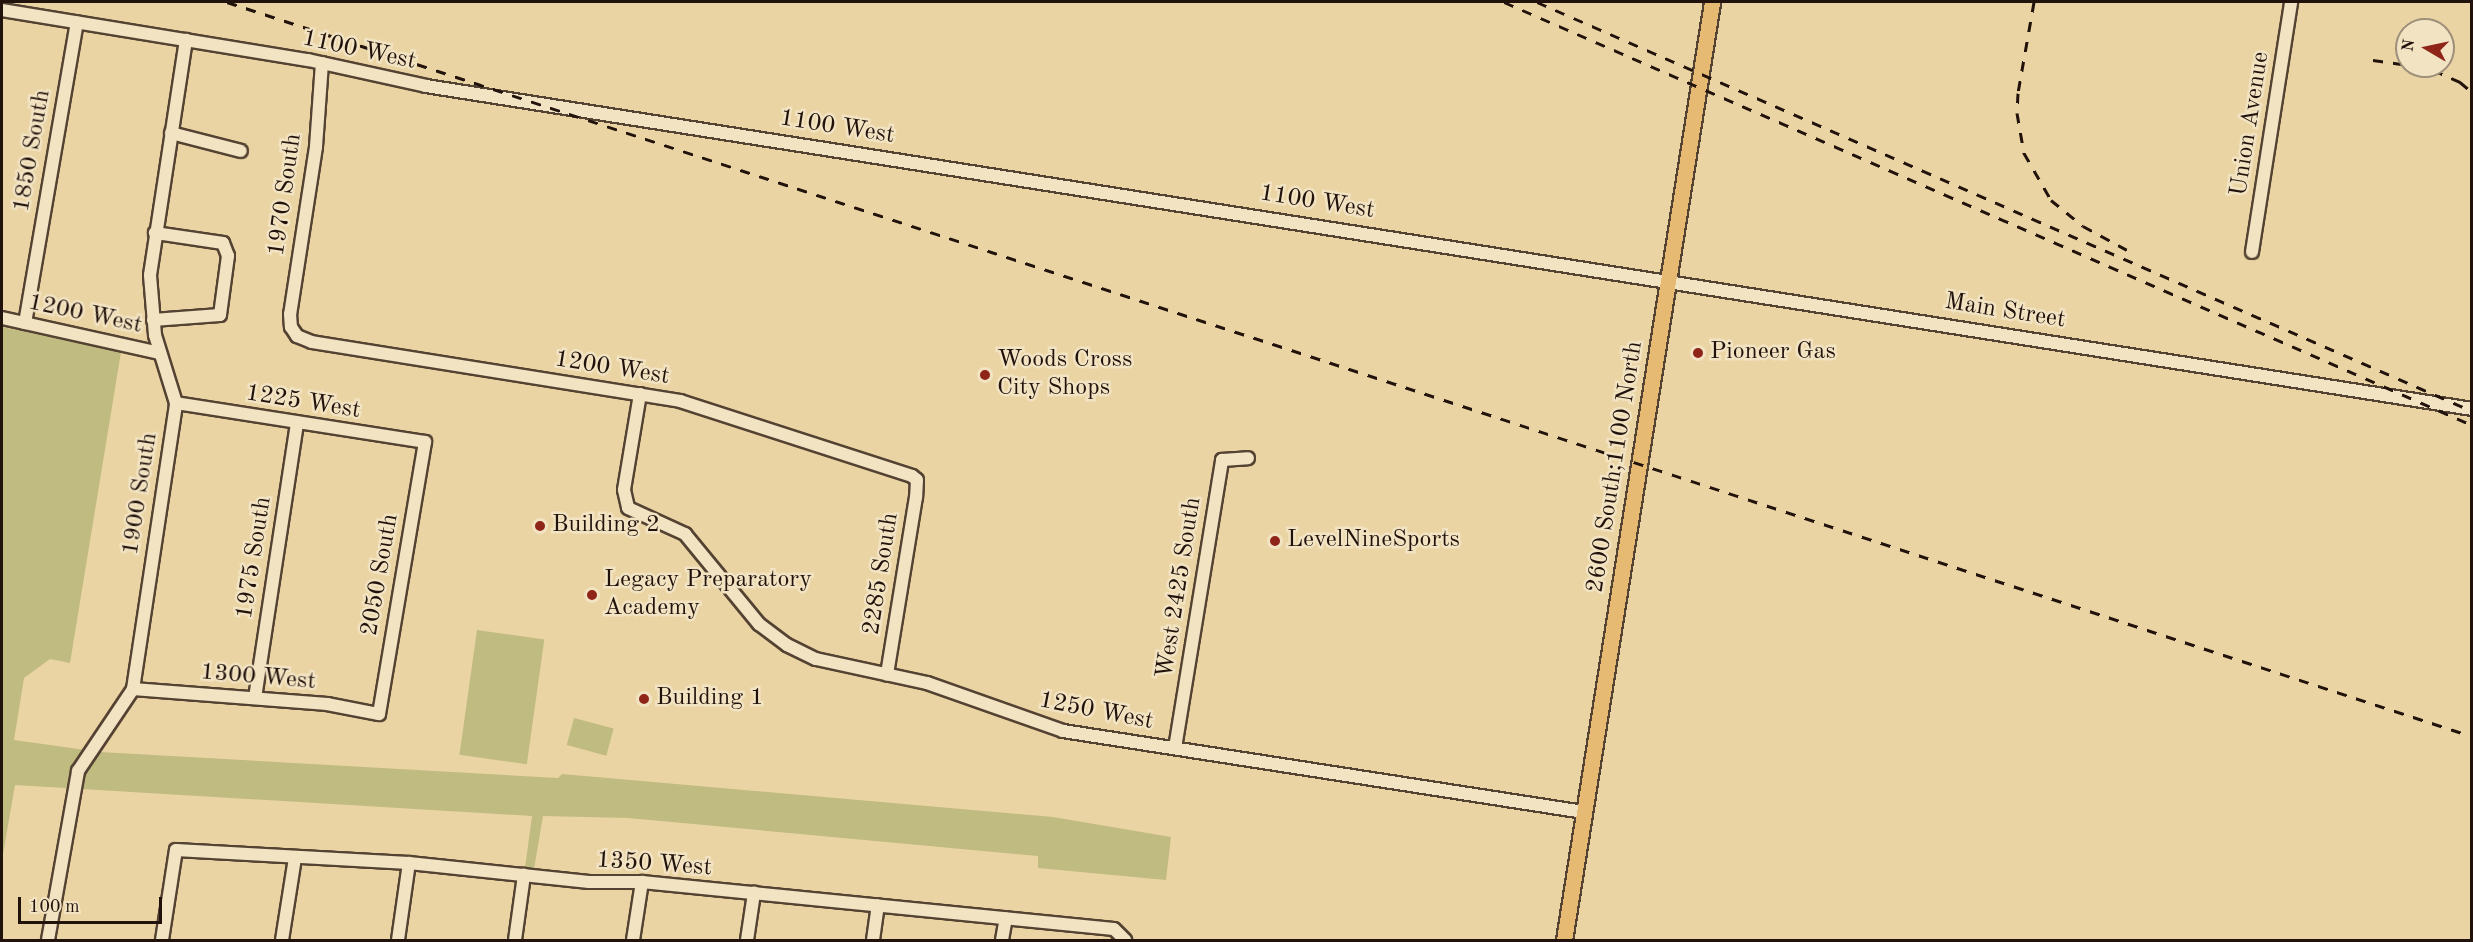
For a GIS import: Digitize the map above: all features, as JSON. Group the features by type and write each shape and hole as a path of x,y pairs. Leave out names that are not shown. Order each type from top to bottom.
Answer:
{"main road":[{"name":"2600 South;1100 North","path":"1564,940 1712,2"}],"street":[{"name":"Union Avenue","path":"2252,252 2291,2"},
{"name":"1100 West","path":"2,10 322,63 426,86 1668,280"},
{"name":"1850 South","path":"25,323 76,22"},
{"name":"1900 South","path":"48,940 78,771 87,752 133,689 176,403 160,353 153,320 150,274 186,40"},
{"name":"1970 South","path":"293,332 290,314 316,147 322,63"},
{"path":"171,133 241,151"},
{"path":"153,320 215,318 223,308 228,256 226,245 155,232"},
{"name":"Main Street","path":"1668,280 2472,409"},
{"name":"1200 West","path":"2,318 160,353"},
{"name":"1200 West","path":"293,332 312,342 640,394 694,405 917,480"},
{"name":"Main Street","path":"2336,387 2472,405"},
{"name":"1250 West","path":"640,394 624,490 628,508 670,525 692,540 745,609 787,645 832,664 927,683 1063,731 1584,812"},
{"name":"1225 West","path":"176,403 297,425 425,442"},
{"name":"1975 South","path":"255,698 297,425"},
{"name":"2050 South","path":"379,714 425,442"},
{"name":"West 2425 South","path":"1175,748 1222,460 1248,458"},
{"name":"2285 South","path":"887,675 917,480"},
{"name":"1300 West","path":"133,689 255,698 379,714"},
{"name":"1350 West","path":"162,940 176,850 409,863 589,882 642,882 1114,929 1125,940"},
{"path":"282,940 295,858"},
{"path":"398,940 409,863"},
{"path":"515,940 524,875"},
{"path":"633,940 642,882"},
{"path":"747,940 754,893"},
{"path":"873,940 878,905"},
{"path":"1002,940 1006,918"}],"shaded area":[{"path":"2,327 121,352 70,663 50,659 24,678 14,740 100,752 558,778 562,774 1053,817 1171,837 1166,880 1038,868 1038,856 628,818 543,816 534,869 525,868 532,816 15,785 2,860"},
{"path":"477,630 544,639 527,764 459,755"},
{"path":"574,718 614,729 606,756 567,745"}],"railway":[{"path":"227,2 2472,736"},
{"path":"1504,2 2472,425"},
{"path":"1537,2 2472,411"},
{"path":"2034,2 2018,93 2017,113 2024,153 2051,200 2083,226 2127,250"},
{"path":"2373,60 2395,63"},
{"path":"2451,78 2472,92"}],"place":[{"name":"Pioneer Gas","path":"1698,353"},
{"name":"Woods Cross City Shops","path":"985,375"},
{"name":"Building 2","path":"540,526"},
{"name":"LevelNineSports","path":"1275,541"},
{"name":"Legacy Preparatory Academy","path":"592,595"},
{"name":"Building 1","path":"644,699"}]}
